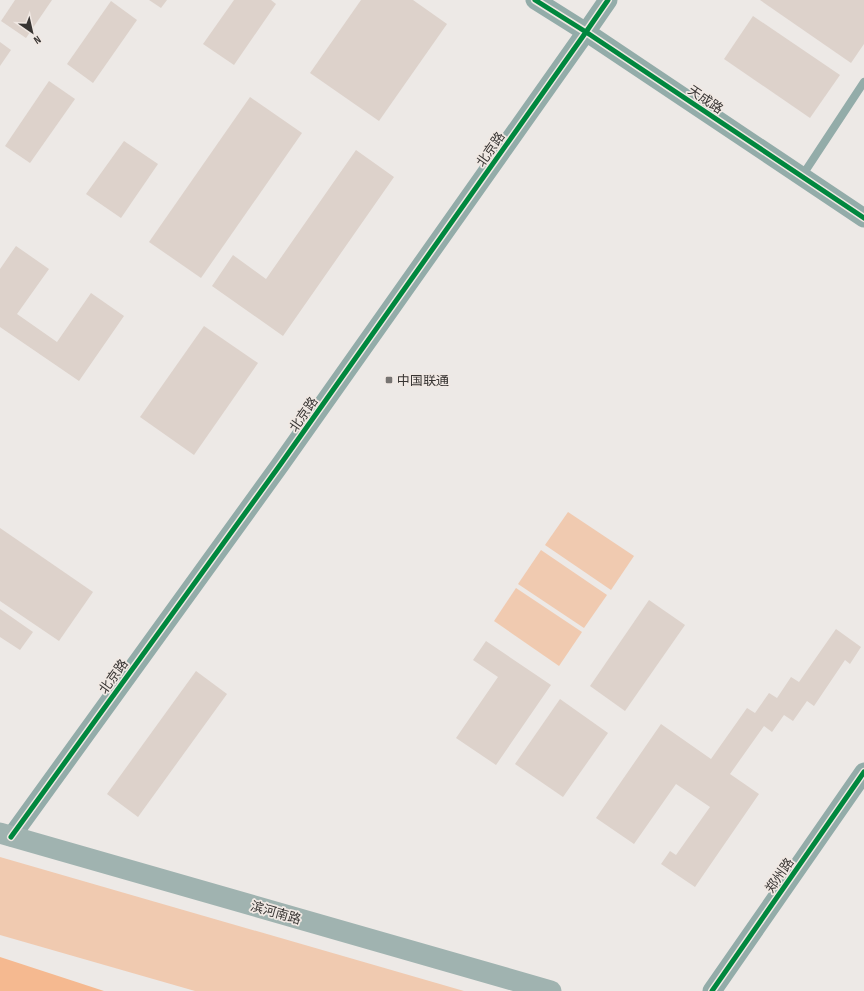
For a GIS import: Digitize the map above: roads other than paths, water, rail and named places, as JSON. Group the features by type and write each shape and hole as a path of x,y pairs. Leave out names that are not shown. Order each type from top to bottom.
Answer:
{"main road":[{"name":"滨河南路","path":"5,835 551,991"}],"street":[{"name":"天成路","path":"535,0 586,32 864,218"},
{"name":"北京路","path":"5,835 280,465 608,0"},
{"name":"郑州路","path":"712,991 864,772"}],"lane":[{"path":"802,177 864,82"}],"place":[{"name":"中国联通","path":"389,380"}]}
